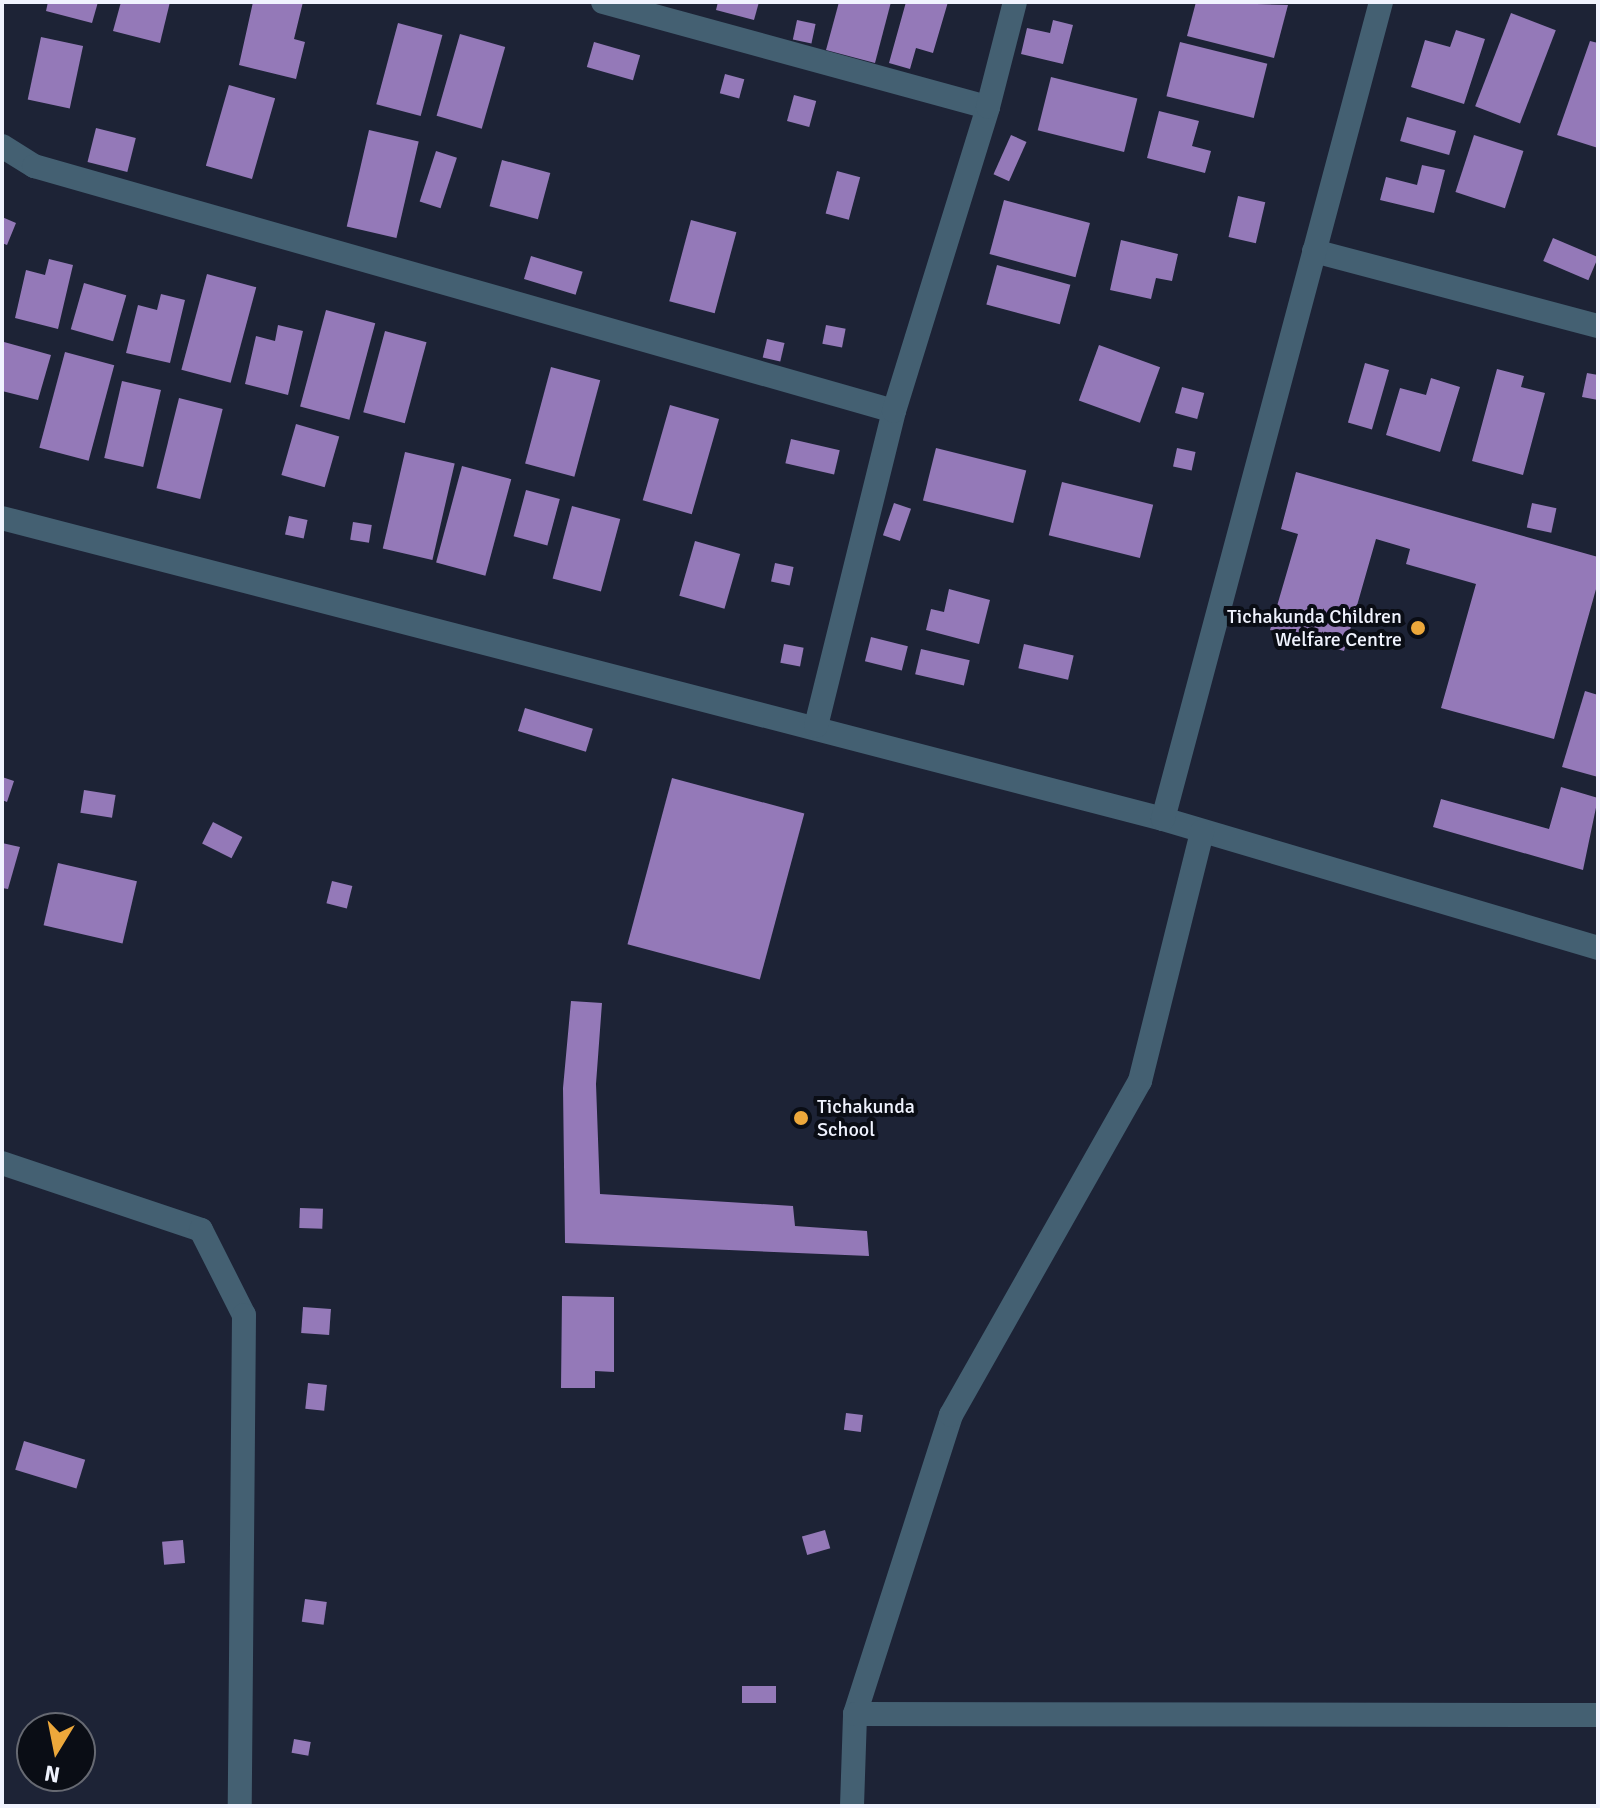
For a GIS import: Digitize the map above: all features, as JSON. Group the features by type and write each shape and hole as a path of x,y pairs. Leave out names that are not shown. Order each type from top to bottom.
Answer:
{"street":[{"path":"603,2 988,107"},
{"path":"816,726 894,411 988,107 1015,2"},
{"path":"1163,819 1381,2"},
{"path":"2,146 34,166 894,411"},
{"path":"1314,251 1598,326"},
{"path":"2,518 816,726 1163,819 1598,948"},
{"path":"852,1806 855,1714 951,1415 1140,1081 1202,832"},
{"path":"2,1163 201,1230 244,1315 240,1806"},
{"path":"855,1714 1598,1715"}],"building":[{"path":"48,2 98,2 92,23 46,11"},
{"path":"121,2 170,2 160,43 113,31"},
{"path":"253,2 303,2 294,39 305,42 296,79 239,65"},
{"path":"718,2 759,2 754,20 716,10"},
{"path":"839,2 891,2 875,63 826,50"},
{"path":"906,2 948,2 933,53 916,48 910,69 889,63"},
{"path":"1196,2 1288,5 1274,58 1187,36"},
{"path":"1511,13 1556,30 1520,124 1475,106"},
{"path":"797,20 816,24 811,44 793,40"},
{"path":"1053,20 1073,25 1063,64 1021,54 1027,28 1050,33"},
{"path":"398,23 442,35 421,116 376,104"},
{"path":"1456,30 1485,39 1464,104 1411,87 1425,40 1450,47"},
{"path":"460,34 505,47 482,129 437,116"},
{"path":"41,37 83,46 70,109 28,100"},
{"path":"1590,41 1598,43 1598,148 1557,135"},
{"path":"594,42 640,55 633,80 587,67"},
{"path":"1180,42 1267,64 1254,118 1166,96"},
{"path":"725,74 744,79 739,98 720,93"},
{"path":"1051,77 1137,99 1124,152 1038,130"},
{"path":"229,85 275,98 252,179 206,166"},
{"path":"794,95 816,101 809,127 787,121"},
{"path":"1159,111 1199,121 1192,146 1211,151 1205,173 1147,158"},
{"path":"1407,117 1456,131 1449,155 1400,141"},
{"path":"96,128 136,138 127,172 88,162"},
{"path":"369,130 419,141 396,238 347,226"},
{"path":"1011,135 1027,142 1009,181 994,174"},
{"path":"1474,135 1523,151 1505,208 1455,192"},
{"path":"436,151 457,158 441,208 420,201"},
{"path":"502,160 550,173 538,219 490,206"},
{"path":"1422,165 1445,170 1434,213 1380,200 1386,177 1417,185"},
{"path":"837,171 860,177 849,220 826,214"},
{"path":"1238,196 1265,202 1256,243 1229,237"},
{"path":"1004,200 1090,223 1075,277 990,254"},
{"path":"2,217 16,223 7,245 2,243"},
{"path":"691,220 736,232 715,313 669,301"},
{"path":"1553,238 1598,257 1588,280 1543,261"},
{"path":"1121,240 1178,254 1172,281 1156,278 1151,299 1110,290"},
{"path":"531,256 583,272 576,295 524,279"},
{"path":"49,259 73,265 58,329 15,318 26,270 45,275"},
{"path":"997,265 1070,285 1060,324 986,305"},
{"path":"207,274 256,287 231,383 181,370"},
{"path":"84,283 126,295 113,341 71,329"},
{"path":"161,294 185,300 170,363 126,353 138,305 157,310"},
{"path":"326,310 375,323 349,420 300,407"},
{"path":"278,325 303,331 288,395 245,384 256,336 275,341"},
{"path":"826,325 846,329 842,347 822,344"},
{"path":"385,331 427,342 405,423 363,412"},
{"path":"767,339 785,343 780,362 763,358"},
{"path":"4,342 51,355 38,400 2,391"},
{"path":"1099,345 1160,367 1140,423 1079,400"},
{"path":"65,352 114,365 89,461 39,448"},
{"path":"1365,363 1389,370 1372,429 1348,423"},
{"path":"551,367 600,380 574,477 525,464"},
{"path":"1497,369 1524,376 1521,387 1545,393 1523,475 1472,461"},
{"path":"1587,373 1598,375 1598,400 1582,397"},
{"path":"1431,378 1460,387 1440,452 1386,435 1400,388 1426,395"},
{"path":"122,381 161,390 143,467 104,458"},
{"path":"1182,387 1204,393 1197,419 1175,413"},
{"path":"179,398 223,409 200,499 157,488"},
{"path":"670,405 719,419 692,514 643,500"},
{"path":"296,424 339,436 325,487 281,475"},
{"path":"791,439 840,450 834,475 785,463"},
{"path":"936,448 1026,470 1013,523 923,500"},
{"path":"1177,448 1196,452 1192,471 1173,467"},
{"path":"405,452 455,463 432,560 383,548"},
{"path":"462,466 511,479 485,576 436,563"},
{"path":"1296,472 1598,557 1598,582 1554,739 1441,708 1476,584 1406,564 1410,549 1376,539 1344,651 1270,630 1298,534 1281,529"},
{"path":"1062,482 1153,505 1140,558 1049,535"},
{"path":"526,490 560,499 547,545 514,536"},
{"path":"894,503 911,509 900,541 883,535"},
{"path":"1532,503 1556,508 1551,533 1527,527"},
{"path":"572,506 620,519 601,591 553,578"},
{"path":"289,516 308,520 304,539 285,535"},
{"path":"353,522 372,525 369,543 350,540"},
{"path":"695,541 740,554 724,609 679,596"},
{"path":"775,563 794,567 790,586 771,582"},
{"path":"949,589 990,600 979,644 926,630 931,609 944,612"},
{"path":"871,637 908,646 902,670 865,661"},
{"path":"784,644 804,648 800,666 780,663"},
{"path":"1024,644 1074,655 1068,680 1018,668"},
{"path":"921,649 970,660 964,686 915,674"},
{"path":"1585,691 1598,695 1598,777 1562,767"},
{"path":"525,708 593,729 586,752 518,731"},
{"path":"2,777 14,781 7,802 2,800"},
{"path":"672,778 804,813 760,980 627,944"},
{"path":"1561,787 1598,798 1583,870 1433,827 1441,799 1549,829"},
{"path":"84,790 116,795 112,818 80,813"},
{"path":"213,822 242,837 232,858 202,843"},
{"path":"2,843 20,847 8,889 2,888"},
{"path":"58,863 137,881 123,944 44,925"},
{"path":"332,881 352,886 347,908 326,903"},
{"path":"571,1001 602,1003 596,1084 600,1194 793,1206 795,1226 867,1231 869,1256 565,1243 563,1088"},
{"path":"300,1208 323,1209 322,1229 299,1228"},
{"path":"562,1296 614,1297 614,1372 595,1371 595,1388 561,1388"},
{"path":"303,1307 331,1309 329,1335 301,1333"},
{"path":"308,1383 327,1385 324,1411 305,1409"},
{"path":"846,1413 863,1415 861,1432 844,1430"},
{"path":"24,1441 85,1460 76,1488 15,1470"},
{"path":"825,1530 830,1548 807,1555 802,1537"},
{"path":"183,1540 185,1563 164,1565 162,1542"},
{"path":"305,1599 327,1602 324,1625 302,1622"},
{"path":"742,1686 776,1686 776,1703 742,1703"},
{"path":"294,1739 311,1742 308,1756 292,1753"}],"place":[{"name":"Tichakunda Children Welfare Centre","path":"1418,628"},
{"name":"Tichakunda School","path":"801,1118"}]}
